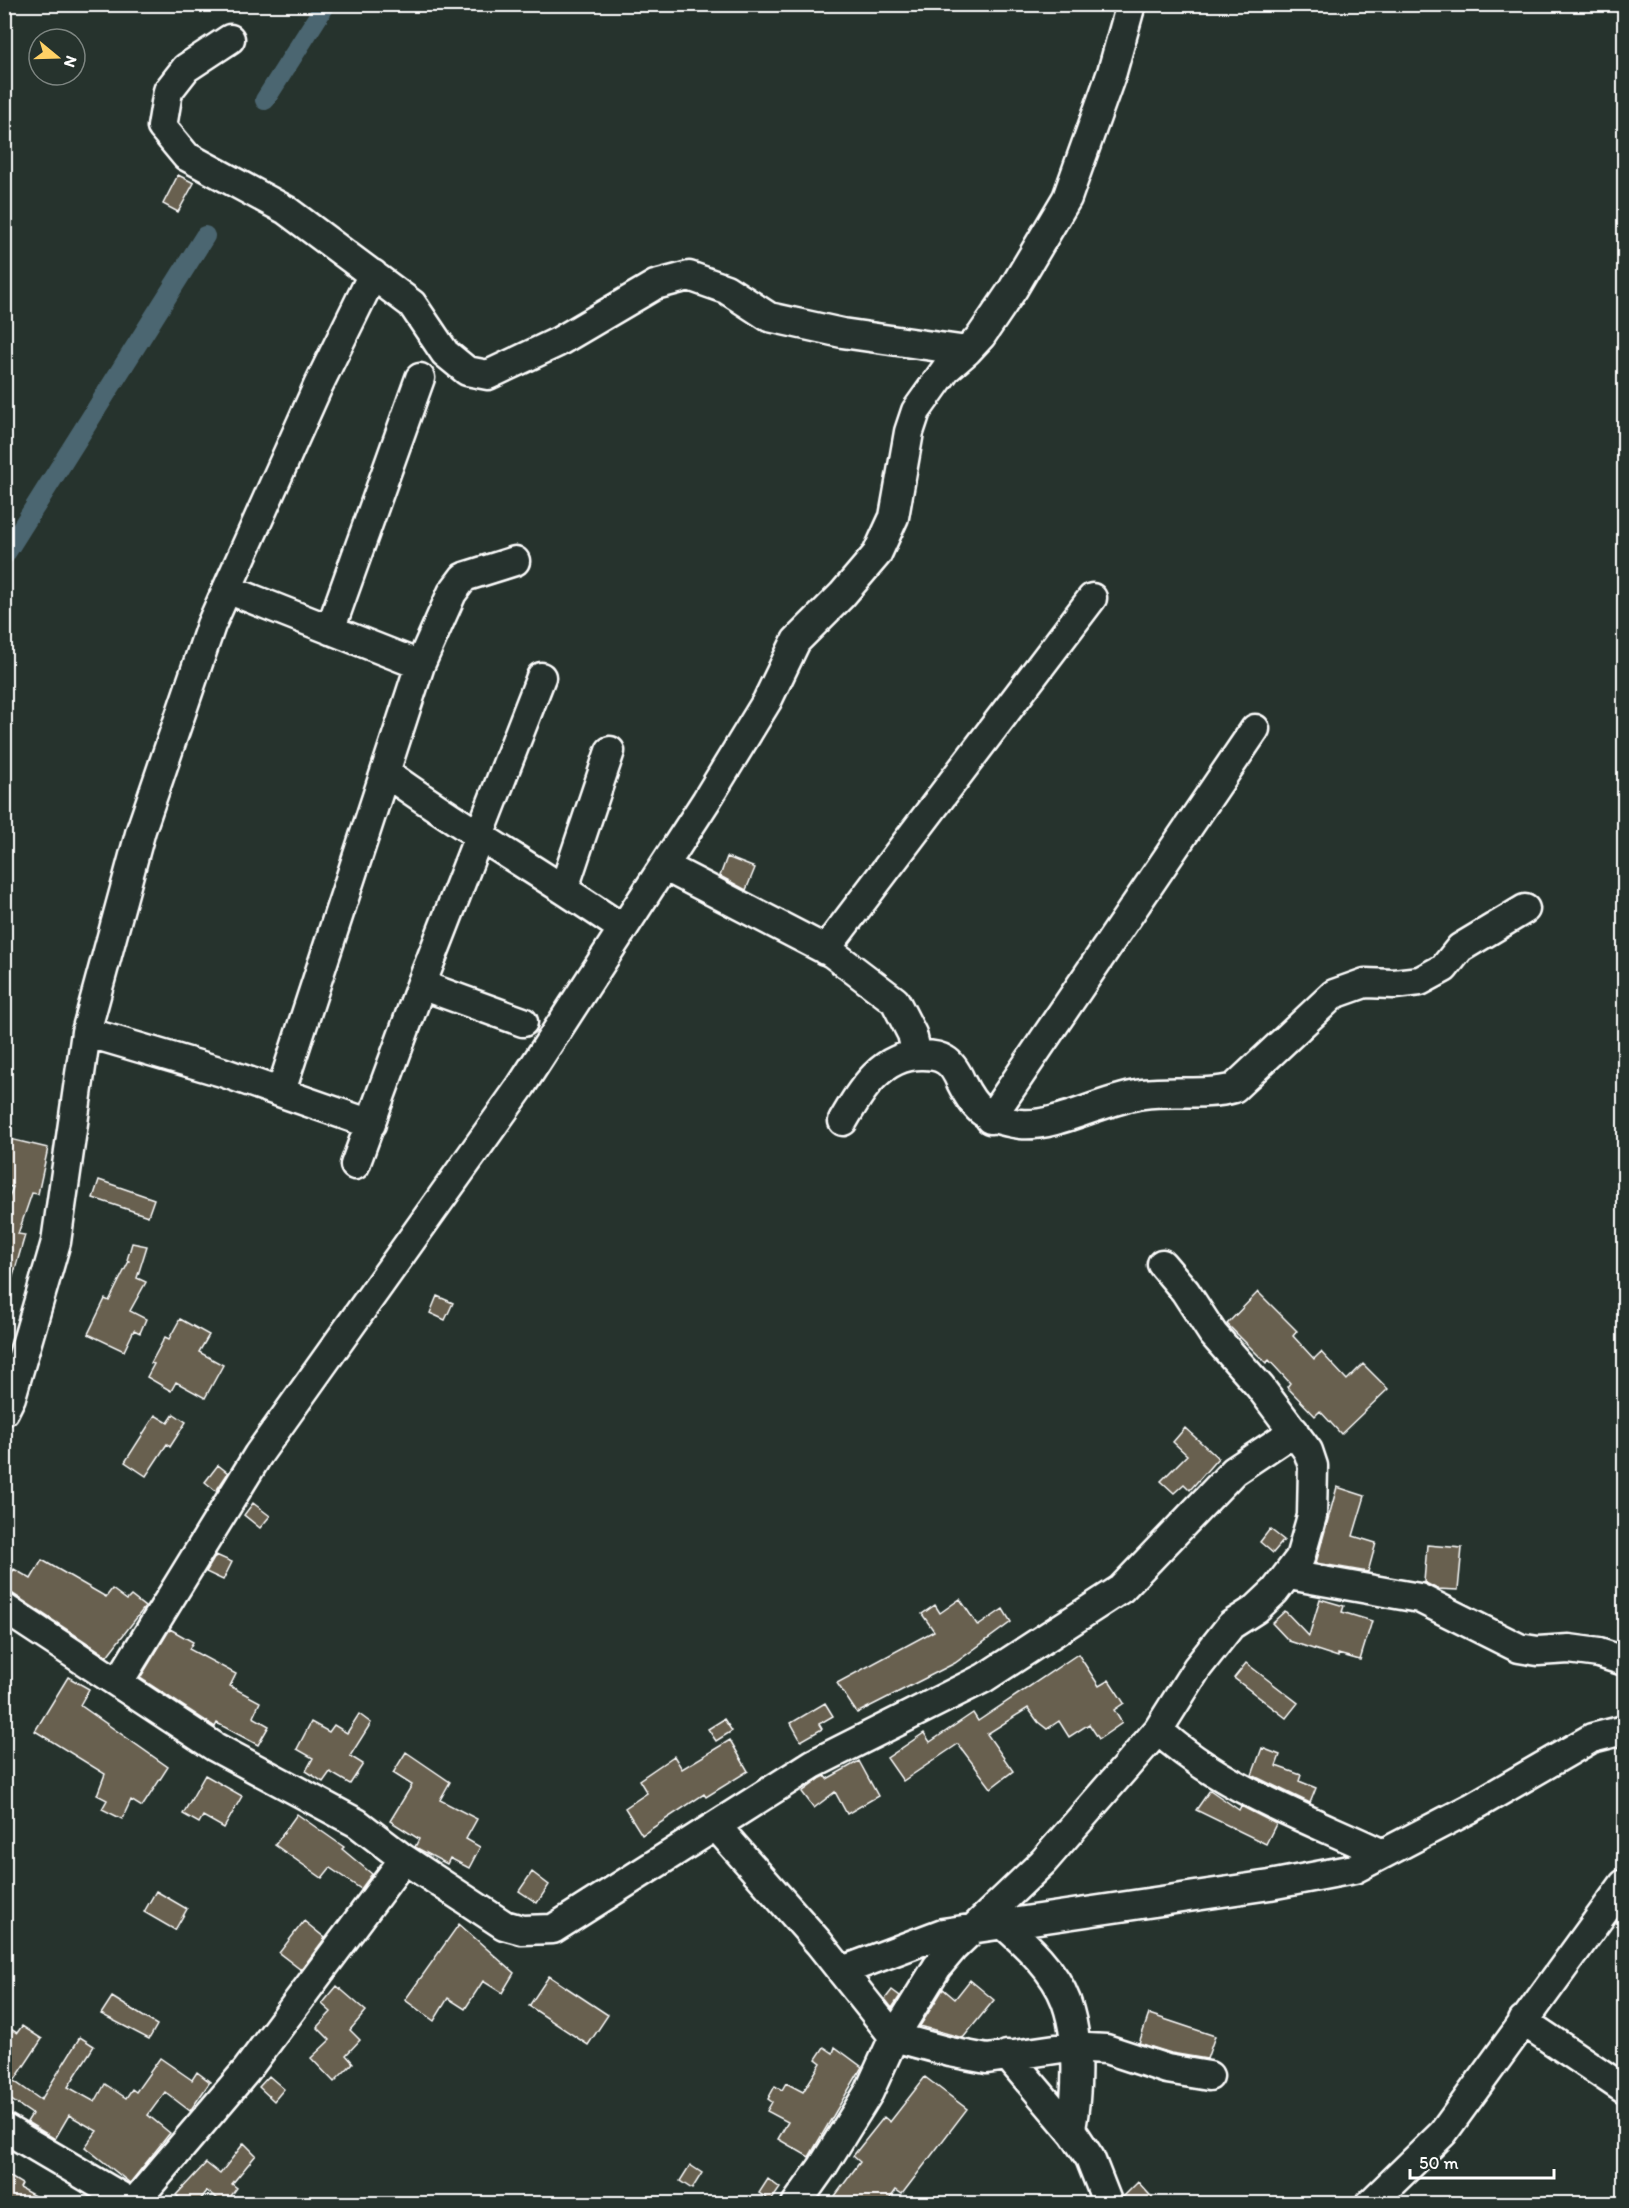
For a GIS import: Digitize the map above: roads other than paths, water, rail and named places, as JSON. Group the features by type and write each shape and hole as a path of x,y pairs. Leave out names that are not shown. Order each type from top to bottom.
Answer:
{"street":[{"path":"118,1683 258,1455 521,1086 664,866 767,701 796,641 842,595 877,554 894,517 909,432 916,411 946,369 981,336 1013,289 1067,198 1112,72 1131,4"},
{"path":"230,39 186,68 168,91 162,128 186,156 286,210 412,304 445,353 466,371 488,375 558,342 655,285 688,276 726,289 769,317 842,333 967,351"},
{"path":"4,1411 11,1397 56,1242 86,1032 141,830 211,625 318,386 373,274"},
{"path":"330,630 420,378"},
{"path":"281,1091 420,664 452,593 464,577 515,561"},
{"path":"227,589 420,664"},
{"path":"825,950 1092,598"},
{"path":"356,1165 421,985 481,837 541,678"},
{"path":"990,1119 1255,729"},
{"path":"564,888 610,751"},
{"path":"385,772 442,813 564,888 623,929"},
{"path":"664,866 825,950 895,1001 912,1034 917,1055"},
{"path":"843,1121 859,1094 878,1071 896,1059 917,1055 945,1060 958,1075 972,1104 990,1119 1023,1124 1069,1116 1142,1094 1191,1091 1217,1093 1234,1088 1334,994 1365,983 1394,984 1420,981 1444,968 1460,948 1525,909"},
{"path":"421,985 523,1022"},
{"path":"86,1032 281,1091 371,1124"},
{"path":"796,2204 869,2092 894,2037 937,1967 953,1948 990,1926 1158,1730 1197,1668 1231,1625 1256,1609 1289,1575 1307,1537 1314,1484 1313,1466 1308,1451 1260,1387 1213,1334 1185,1291 1162,1264"},
{"path":"4,1608 215,1747 357,1823 404,1859 504,1925 539,1931 553,1929 813,1764 984,1678 1121,1589 1234,1471 1294,1431"},
{"path":"1289,1575 1419,1598 1519,1648 1538,1651 1569,1649 1599,1653 1624,1661"},
{"path":"1158,1730 1184,1754 1214,1773 1383,1854"},
{"path":"842,1971 943,1933 1323,1877 1354,1869 1471,1808 1592,1738 1624,1730"},
{"path":"716,1826 842,1971 894,2037 987,2059 1074,2047 1106,2049 1167,2069 1209,2076"},
{"path":"4,2128 133,2204 246,2071 404,1859"},
{"path":"1370,2204 1443,2133 1624,1884"},
{"path":"990,1926 1025,1943 1056,1982 1066,2001 1074,2047 1076,2101 1071,2129"},
{"path":"1523,2022 1624,2089"},
{"path":"1007,2055 1071,2129 1090,2158 1108,2204"}],"waterway":[{"path":"265,100 326,4"},
{"path":"4,556 205,236"}]}
